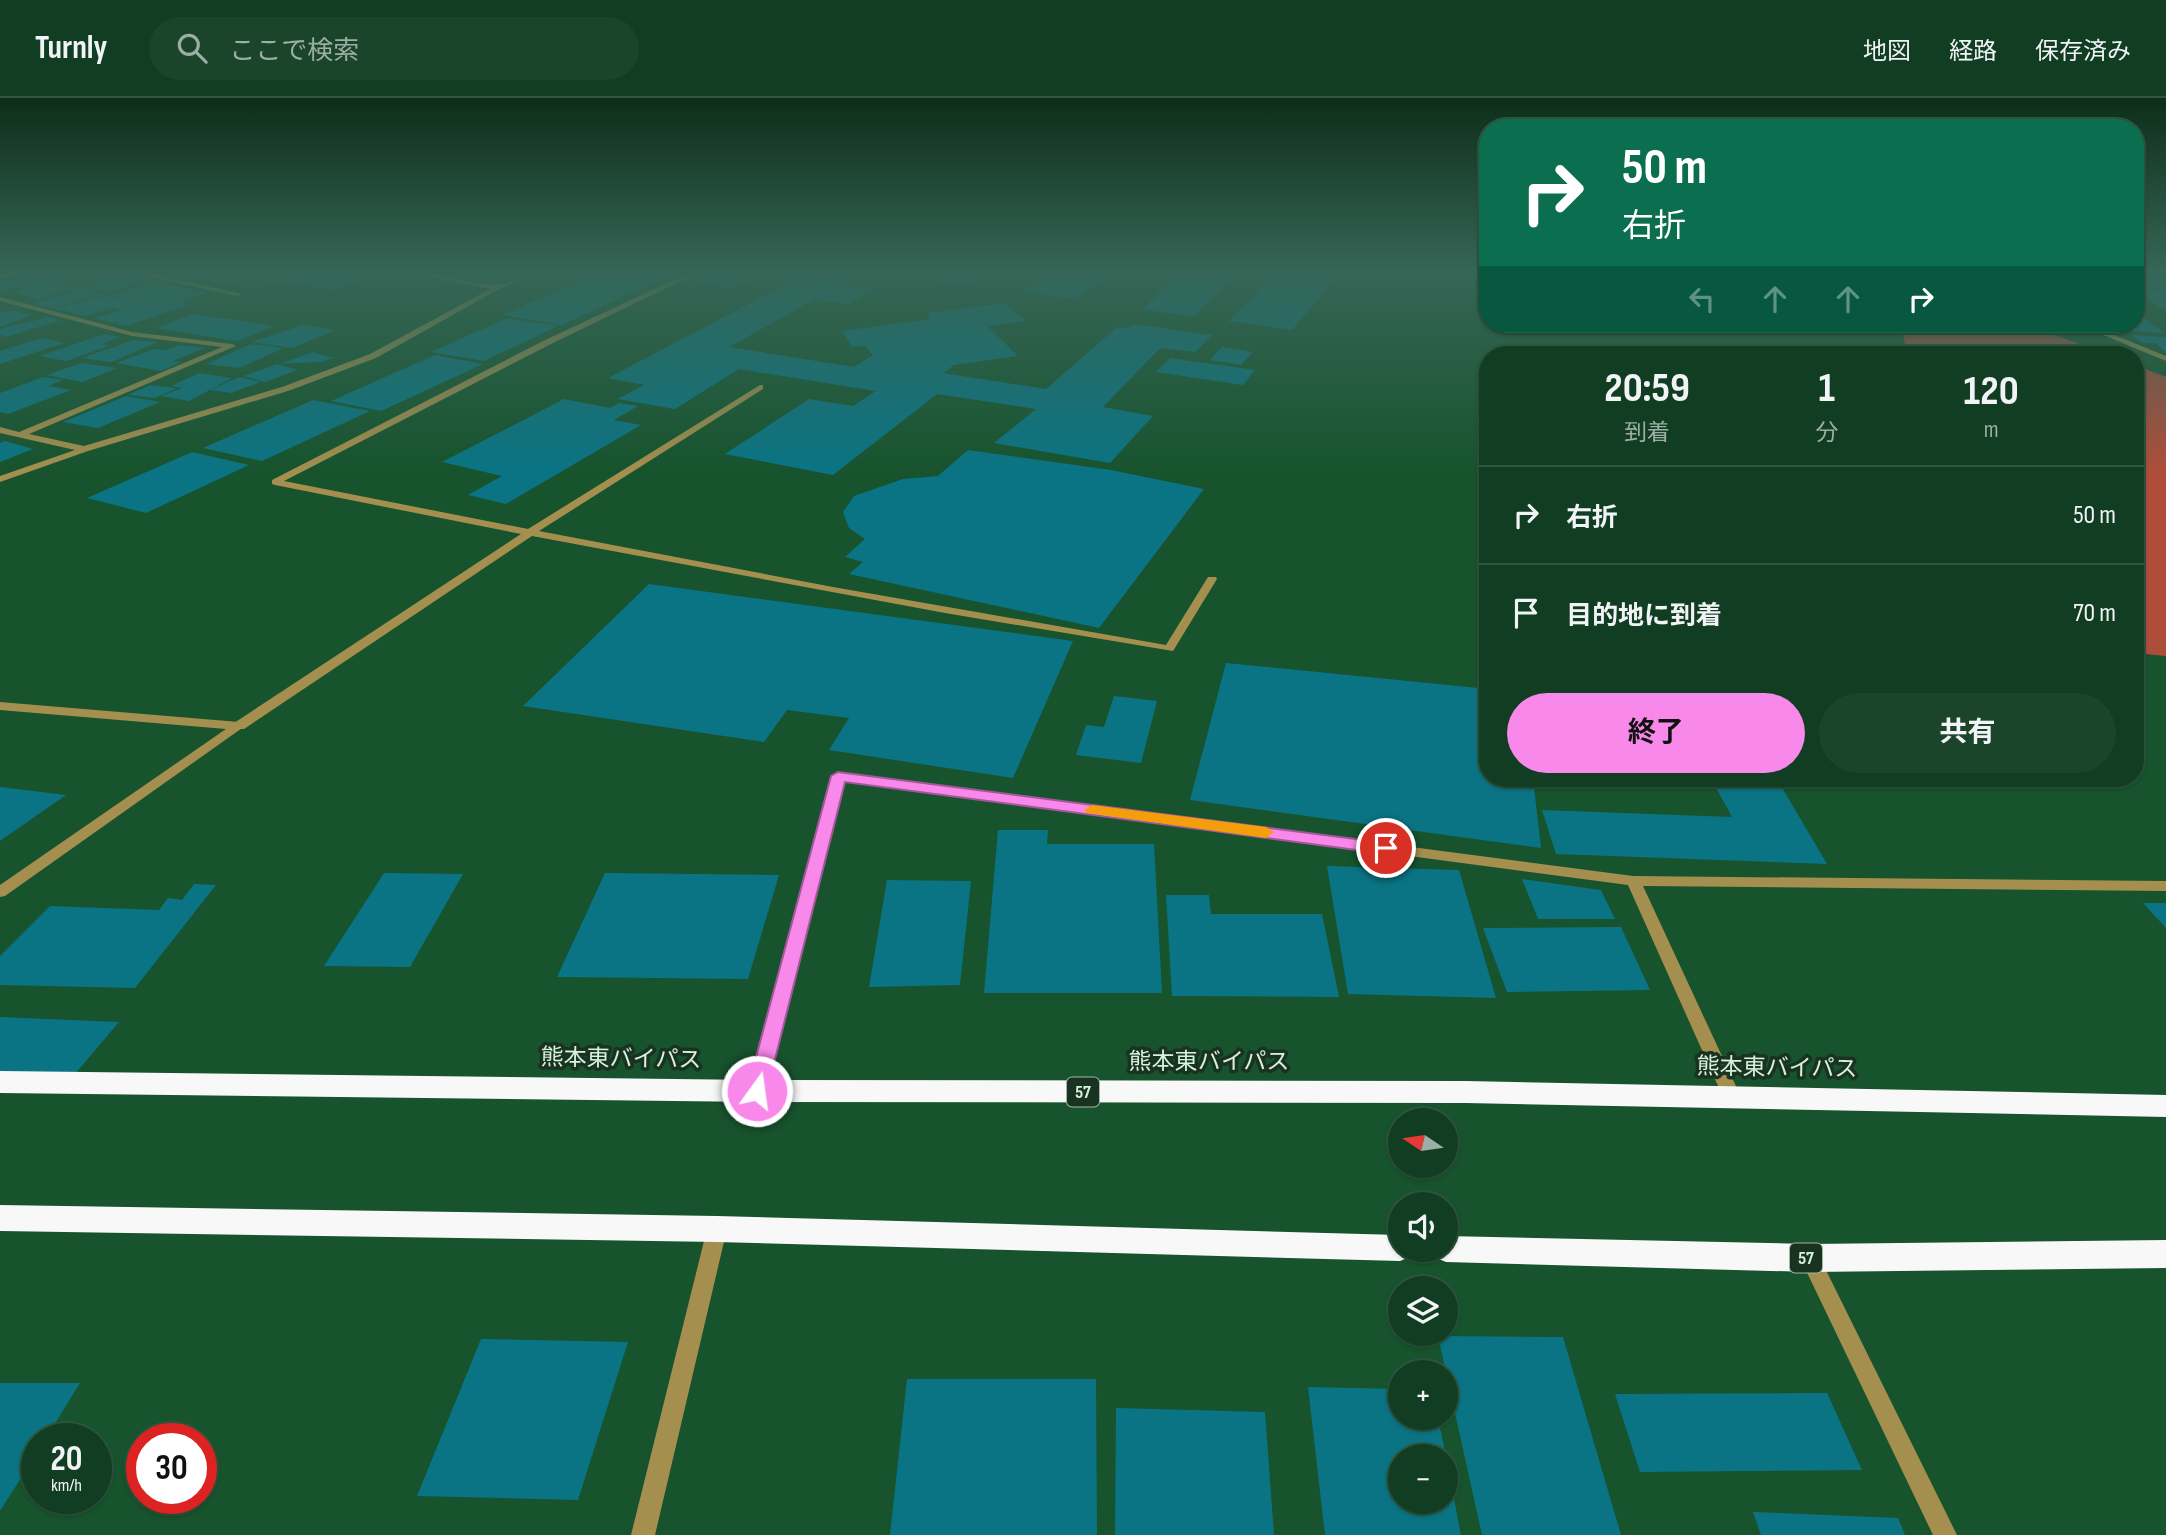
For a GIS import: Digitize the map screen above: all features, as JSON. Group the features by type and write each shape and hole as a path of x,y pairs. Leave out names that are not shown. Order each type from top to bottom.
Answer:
{"highway":[{"name":"熊本東バイパス","path":"0,1082 757,1091 1466,1092 2166,1106"},
{"path":"0,1218 717,1229 1388,1248"},
{"name":"57","path":"1458,1249 1810,1258 2166,1254"}],"street":[{"path":"21,434 232,346 174,339"},
{"path":"0,479 85,449 285,389 373,356 404,339"},
{"path":"554,339 275,482 528,534 879,600 1169,649 1212,579"},
{"path":"2118,339 2134,346"},
{"path":"2144,350 2166,359"},
{"path":"0,892 239,726 528,534 760,387"},
{"path":"0,429 85,449"},
{"path":"0,706 239,726"},
{"path":"757,1091 838,776 1633,881 2166,886"},
{"path":"1633,881 1732,1097"},
{"path":"643,1535 717,1229"},
{"path":"1810,1258 1945,1535"}],"shaded area":[{"path":"1904,339 2066,339 2084,346 1905,346"},
{"path":"2144,368 2166,377 2166,656 2144,654"}],"building":[{"path":"38,339 64,343 0,364 0,351"},
{"path":"89,339 114,339 102,344 109,346 66,361 40,356"},
{"path":"261,339 313,339 292,348 252,342"},
{"path":"460,339 530,339 484,361 431,352"},
{"path":"682,339 743,339 729,347 854,367 873,355 865,346 852,347 847,339 1000,339 1018,356 954,365 943,373 1046,389 1103,339 1208,339 1195,352 1160,348 1103,407 1153,416 1110,463 994,443 1036,409 937,394 833,475 725,454 809,399 853,406 876,391 739,369 675,409 618,399 644,385 608,378"},
{"path":"2137,339 2166,339 2166,352 2155,343 2142,343"},
{"path":"134,340 158,342 112,362 81,358"},
{"path":"251,344 284,348 239,368 206,364"},
{"path":"180,345 204,348 173,361 182,362 161,371 116,363 154,349 166,350"},
{"path":"1222,347 1253,352 1241,365 1210,360"},
{"path":"313,352 333,358 321,362 280,364"},
{"path":"435,355 483,364 381,411 331,401"},
{"path":"1170,358 1255,370 1243,385 1156,372"},
{"path":"81,363 117,368 82,382 47,375"},
{"path":"277,364 297,370 265,382 244,376"},
{"path":"199,373 232,378 189,401 161,396 182,388 171,386"},
{"path":"43,377 63,380 48,386 71,390 8,414 0,412 0,393"},
{"path":"239,377 261,382 231,393 210,390"},
{"path":"150,385 177,388 155,398 128,395"},
{"path":"126,396 160,402 98,428 63,422"},
{"path":"564,399 610,408 619,403 638,406 614,420 641,425 506,504 468,495 502,476 442,462"},
{"path":"313,400 370,411 262,461 203,448"},
{"path":"5,441 33,449 0,462 0,443"},
{"path":"968,450 1111,470 1204,489 1099,628 849,574 863,562 845,557 865,539 849,528 843,512 854,496 903,479 938,476"},
{"path":"192,452 249,465 146,513 87,498"},
{"path":"649,584 1073,641 1013,778 829,750 849,718 787,710 764,742 523,706"},
{"path":"1226,663 1479,688 1479,787 1534,787 1541,848 1190,800"},
{"path":"1114,696 1157,701 1141,763 1076,755 1086,725 1104,727"},
{"path":"0,787 66,795 0,841"},
{"path":"1716,787 1782,787 1827,864 1556,854 1542,810 1732,817"},
{"path":"998,830 1048,830 1047,844 1154,844 1162,993 984,993"},
{"path":"1327,866 1459,870 1496,998 1348,994"},
{"path":"384,873 463,874 410,967 324,966"},
{"path":"605,873 779,875 748,979 557,977"},
{"path":"1522,879 1601,890 1615,919 1538,919"},
{"path":"887,880 971,881 960,985 869,987"},
{"path":"194,884 216,885 135,988 0,985 0,956 50,906 159,910 168,898 182,900"},
{"path":"1166,895 1209,895 1211,914 1322,914 1339,997 1172,996"},
{"path":"2143,903 2166,903 2166,928"},
{"path":"1621,927 1650,990 1507,992 1483,928"},
{"path":"0,1017 119,1022 69,1081 0,1078"},
{"path":"1458,1336 1563,1337 1621,1535 1482,1535 1458,1426 1458,1360 1443,1360 1440,1346 1458,1346"},
{"path":"481,1339 628,1342 578,1500 417,1496"},
{"path":"907,1379 1096,1379 1097,1535 890,1535"},
{"path":"0,1383 80,1383 55,1423 21,1423 21,1478 0,1511"},
{"path":"1308,1387 1388,1389 1388,1430 1441,1430 1443,1444 1388,1444 1388,1514 1457,1514 1461,1535 1325,1535"},
{"path":"1827,1393 1862,1470 1640,1472 1615,1394"},
{"path":"1116,1408 1265,1412 1274,1535 1115,1535"},
{"path":"1753,1512 1898,1518 1905,1535 1761,1535"}],"slow traffic":[{"path":"1092,810 1266,832"}],"route":[{"path":"757,1091 838,776 1386,848"}]}
